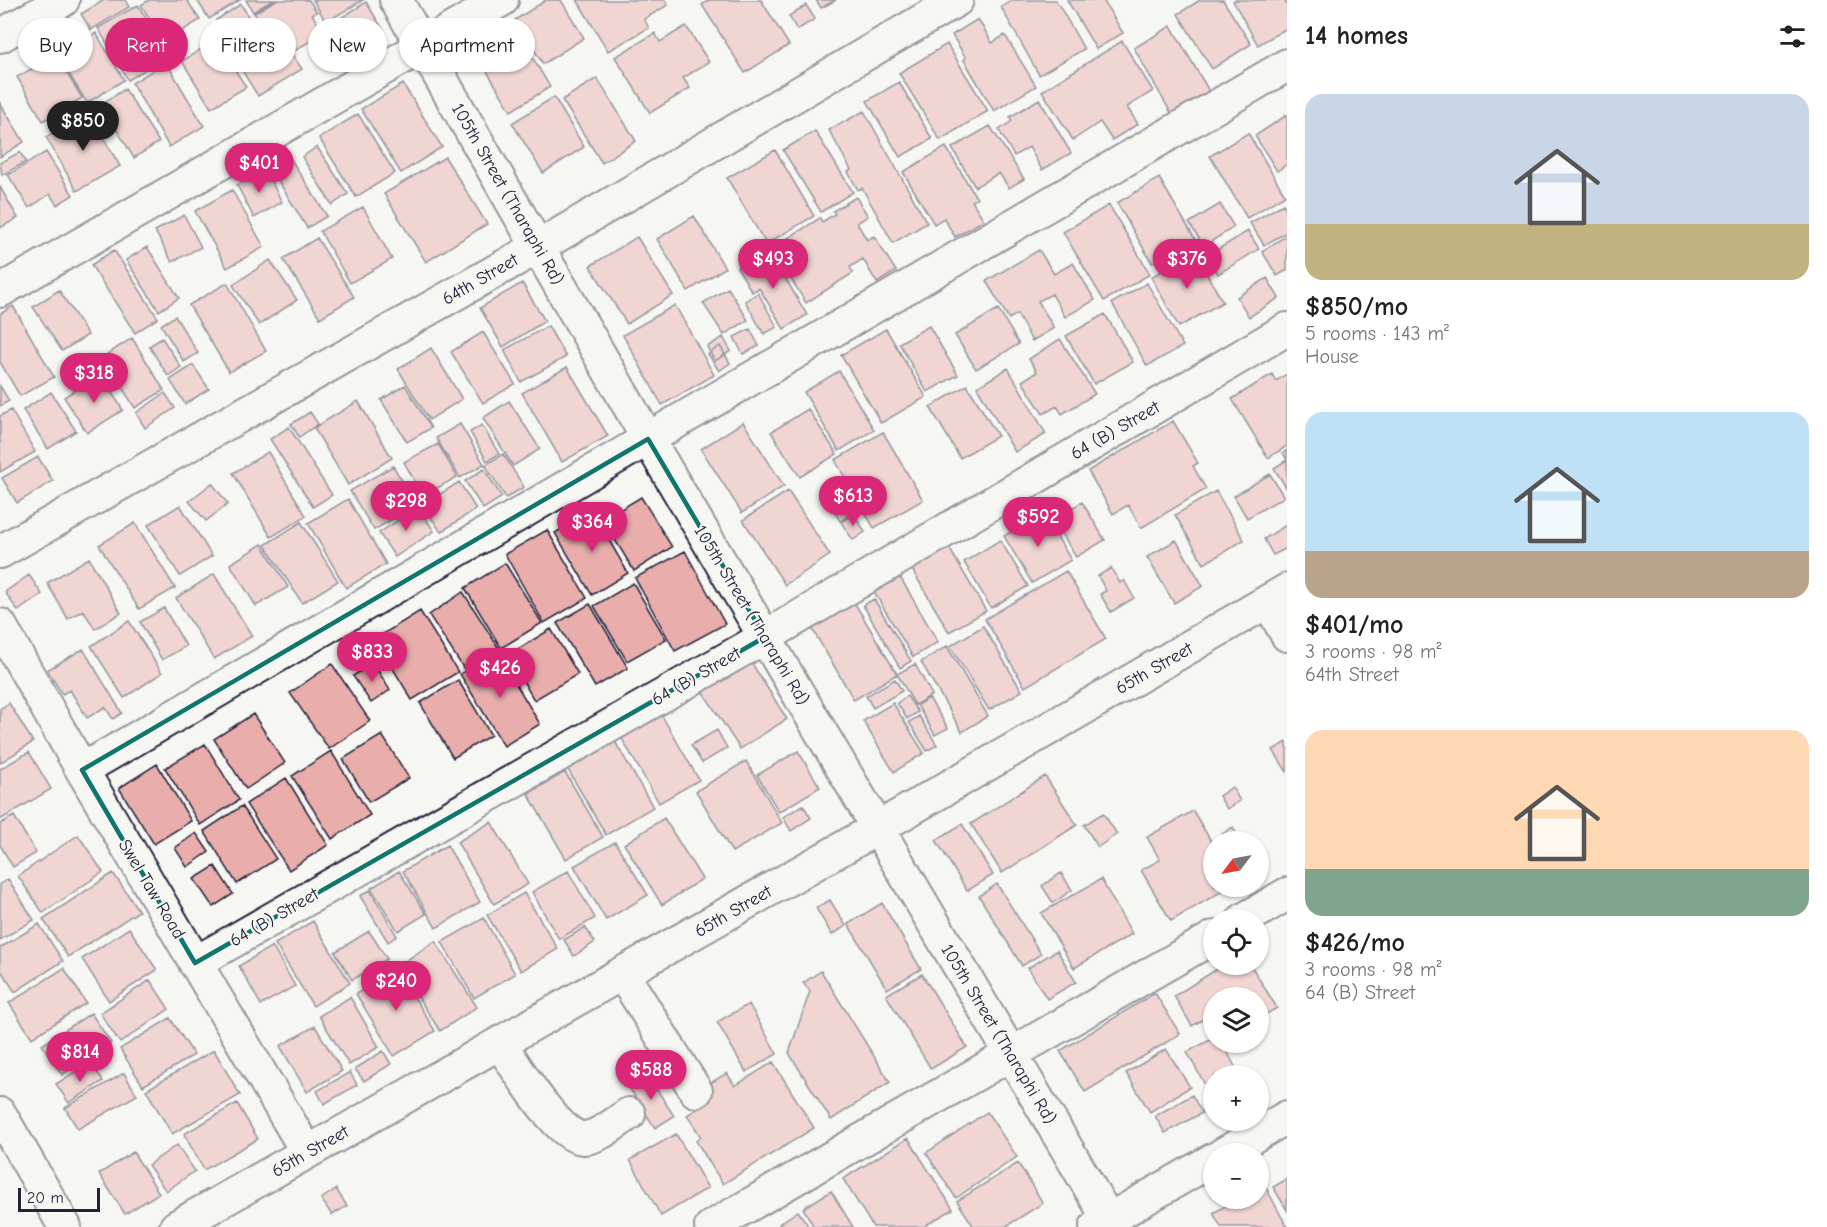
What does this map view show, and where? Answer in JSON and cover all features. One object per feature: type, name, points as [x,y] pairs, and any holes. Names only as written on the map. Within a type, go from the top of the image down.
[{"type":"street","points":[[0,36],[63,0]]},
{"type":"street","name":"105th Street (Tharaphi Rd)","points":[[396,0],[407,18]]},
{"type":"street","points":[[471,18],[502,0]]},
{"type":"street","name":"64th Street","points":[[0,552],[538,247],[957,0]]},
{"type":"street","points":[[0,291],[399,60]]},
{"type":"street","points":[[82,770],[1287,65]]},
{"type":"street","name":"105th Street (Tharaphi Rd)","points":[[439,72],[648,439],[1011,1055],[1106,1225]]},
{"type":"street","name":"64 (B) Street","points":[[195,963],[765,636],[1287,329]]},
{"type":"street","points":[[1277,596],[1287,635]]},
{"type":"street","name":"65th Street","points":[[176,1227],[878,828],[1277,596]]},
{"type":"street","name":"Swel Taw Road","points":[[0,624],[82,770],[307,1152]]},
{"type":"street","points":[[1262,909],[1287,894]]},
{"type":"street","points":[[711,1227],[1203,943]]},
{"type":"street","points":[[622,973],[696,1091]]},
{"type":"street","points":[[500,1043],[553,1118],[568,1134],[583,1139],[590,1137],[629,1114]]},
{"type":"street","points":[[0,1114],[65,1227]]},
{"type":"street","points":[[1242,1143],[1287,1117]]},
{"type":"street","points":[[1106,1225],[1203,1166]]},
{"type":"highlighted area","points":[[648,439],[765,637],[195,963],[82,770]]},
{"type":"building","points":[[104,0],[125,0],[129,7],[111,18],[105,18],[105,22],[93,29],[93,18],[84,18],[81,14]]},
{"type":"building","points":[[149,0],[187,0],[200,20],[188,27],[188,18],[149,18],[141,5]]},
{"type":"building","points":[[197,0],[240,0],[211,18],[208,18]]},
{"type":"building","points":[[246,0],[273,0],[253,12]]},
{"type":"building","points":[[276,0],[309,0],[317,12],[312,14],[314,18],[308,18],[308,42],[296,50],[296,18],[258,18],[254,13]]},
{"type":"building","points":[[313,0],[363,0],[333,18],[324,18]]},
{"type":"building","points":[[546,0],[561,0],[584,38],[543,64],[535,51],[535,18],[518,18]]},
{"type":"building","points":[[577,0],[665,0],[668,5],[644,19],[649,28],[608,51]]},
{"type":"building","points":[[709,0],[761,0],[789,45],[745,73],[702,5]]},
{"type":"building","points":[[816,0],[836,0],[821,8]]},
{"type":"building","points":[[1013,0],[1056,0],[1084,49],[1039,75],[1001,7]]},
{"type":"building","points":[[1067,0],[1103,0],[1123,33],[1096,49]]},
{"type":"building","points":[[1200,0],[1223,0],[1251,44],[1212,69],[1178,14]]},
{"type":"building","points":[[1284,0],[1287,5],[1287,28],[1258,45],[1233,1]]},
{"type":"building","points":[[366,2],[376,18],[341,18]]},
{"type":"building","points":[[241,4],[248,16],[245,18],[219,18]]},
{"type":"building","points":[[138,5],[146,18],[115,18]]},
{"type":"building","points":[[806,5],[815,19],[797,30],[789,16]]},
{"type":"building","points":[[978,19],[992,43],[1005,35],[1036,86],[994,111],[952,35]]},
{"type":"building","points":[[105,24],[105,40],[98,28]]},
{"type":"building","points":[[686,26],[709,62],[683,78],[690,88],[650,113],[615,57],[655,33],[660,42]]},
{"type":"building","points":[[1171,26],[1209,91],[1171,113],[1134,48]]},
{"type":"building","points":[[96,33],[105,48],[105,72],[119,72],[124,80],[87,103],[68,72],[93,72],[93,35]]},
{"type":"building","points":[[1122,41],[1153,91],[1127,107],[1138,124],[1112,140],[1100,122],[1073,140],[1042,91]]},
{"type":"building","points":[[947,44],[988,111],[940,140],[899,73]]},
{"type":"building","points":[[200,50],[200,72],[236,72],[246,87],[211,108],[188,71],[188,57]]},
{"type":"building","points":[[296,60],[302,69],[258,96],[243,72],[296,72]]},
{"type":"building","points":[[535,62],[550,87],[511,111],[487,72],[535,72]]},
{"type":"building","points":[[26,72],[66,72],[82,98],[43,121],[17,77]]},
{"type":"building","points":[[123,72],[141,72],[128,80]]},
{"type":"building","points":[[150,72],[172,72],[204,126],[169,147],[132,83]]},
{"type":"building","points":[[597,78],[636,141],[602,163],[562,100]]},
{"type":"building","points":[[899,82],[932,139],[900,157],[867,101]]},
{"type":"building","points":[[403,84],[442,147],[401,173],[361,109]]},
{"type":"building","points":[[125,89],[159,142],[134,158],[101,104]]},
{"type":"building","points":[[554,97],[584,147],[543,173],[512,123]]},
{"type":"building","points":[[1039,99],[1071,153],[1042,170],[1029,147],[1014,156],[999,130],[1012,121],[1010,117]]},
{"type":"building","points":[[0,103],[24,142],[0,157]]},
{"type":"building","points":[[864,111],[927,223],[893,243],[862,188],[858,190],[848,172],[851,170],[829,130]]},
{"type":"building","points":[[88,112],[120,166],[77,191],[46,137]]},
{"type":"building","points":[[358,114],[395,173],[356,197],[319,138]]},
{"type":"building","points":[[1287,115],[1287,164],[1277,171],[1255,136]]},
{"type":"building","points":[[990,126],[1024,179],[1009,188],[999,173],[975,187],[952,148]]},
{"type":"building","points":[[815,131],[853,192],[821,212],[783,150]]},
{"type":"building","points":[[1248,133],[1285,195],[1247,218],[1210,156]]},
{"type":"building","points":[[317,147],[348,194],[332,205],[302,157]]},
{"type":"building","points":[[946,147],[977,199],[972,201],[984,220],[955,237],[944,218],[934,224],[903,172]]},
{"type":"building","points":[[775,150],[814,216],[766,244],[727,178]]},
{"type":"building","points":[[20,152],[26,162],[2,175],[0,163]]},
{"type":"building","points":[[46,152],[73,195],[57,205],[50,194],[29,208],[8,175]]},
{"type":"building","points":[[445,157],[487,224],[426,262],[384,194]]},
{"type":"building","points":[[290,158],[327,216],[307,228],[271,169]]},
{"type":"building","points":[[265,170],[282,202],[254,218],[237,185]]},
{"type":"building","points":[[1159,178],[1195,239],[1152,263],[1117,203]]},
{"type":"building","points":[[0,187],[18,218],[0,228]]},
{"type":"building","points":[[232,190],[264,247],[227,268],[195,211]]},
{"type":"building","points":[[856,197],[868,216],[857,223],[867,240],[874,236],[896,271],[877,283],[863,259],[850,267],[853,273],[806,303],[772,248],[820,218],[822,222],[835,214],[833,211]]},
{"type":"building","points":[[1220,204],[1234,227],[1204,246],[1189,223]]},
{"type":"building","points":[[1283,204],[1287,210],[1287,232],[1264,245],[1250,223]]},
{"type":"building","points":[[1109,205],[1150,274],[1104,301],[1063,232]]},
{"type":"building","points":[[363,207],[392,259],[350,283],[320,231]]},
{"type":"building","points":[[184,215],[201,247],[172,262],[155,231]]},
{"type":"building","points":[[694,216],[725,268],[688,291],[657,239]]},
{"type":"building","points":[[1248,231],[1259,249],[1218,274],[1207,256]]},
{"type":"building","points":[[1287,235],[1287,270],[1277,276],[1262,251]]},
{"type":"building","points":[[637,237],[673,295],[627,324],[590,266]]},
{"type":"building","points":[[317,238],[354,297],[320,318],[283,259]]},
{"type":"building","points":[[147,247],[179,298],[159,311],[126,260]]},
{"type":"building","points":[[114,250],[158,318],[135,333],[91,265]]},
{"type":"building","points":[[1039,250],[1054,274],[1073,263],[1095,300],[1065,317],[1052,294],[1038,301],[1054,328],[1032,341],[1017,314],[1009,319],[986,281]]},
{"type":"building","points":[[1194,252],[1223,302],[1179,327],[1151,277]]},
{"type":"building","points":[[760,253],[772,273],[780,269],[807,315],[784,329],[759,288],[752,292],[737,267]]},
{"type":"building","points":[[270,260],[297,300],[259,325],[233,285]]},
{"type":"building","points":[[1267,278],[1279,298],[1249,317],[1237,297]]},
{"type":"building","points":[[227,283],[266,351],[229,372],[189,305]]},
{"type":"building","points":[[522,283],[545,321],[503,347],[480,308]]},
{"type":"building","points":[[1147,283],[1183,346],[1147,366],[1112,303]]},
{"type":"building","points":[[728,288],[748,320],[724,335],[703,303]]},
{"type":"building","points":[[59,290],[88,335],[62,351],[33,307]]},
{"type":"building","points":[[758,293],[777,327],[764,334],[745,301]]},
{"type":"building","points":[[675,305],[714,375],[662,405],[623,335]]},
{"type":"building","points":[[13,306],[54,377],[20,396],[0,362],[0,314]]},
{"type":"building","points":[[998,309],[1019,344],[976,369],[955,335]]},
{"type":"building","points":[[1105,314],[1133,362],[1094,384],[1066,336]]},
{"type":"building","points":[[175,316],[198,353],[184,362],[161,325]]},
{"type":"building","points":[[548,326],[566,357],[521,382],[504,350]]},
{"type":"building","points":[[929,326],[958,375],[927,392],[899,343]]},
{"type":"building","points":[[750,329],[759,346],[743,354],[734,337]]},
{"type":"building","points":[[886,329],[926,397],[881,423],[841,355]]},
{"type":"building","points":[[483,332],[515,384],[483,403],[451,352]]},
{"type":"building","points":[[723,337],[731,351],[715,361],[707,347]]},
{"type":"building","points":[[132,338],[164,390],[135,408],[103,357]]},
{"type":"building","points":[[162,338],[181,367],[168,376],[149,346]]},
{"type":"building","points":[[1060,339],[1095,394],[1062,414],[1057,406],[1043,414],[1022,381],[1037,372],[1029,359]]},
{"type":"building","points":[[720,346],[730,363],[719,371],[708,354]]},
{"type":"building","points":[[431,348],[462,399],[429,420],[398,369]]},
{"type":"building","points":[[91,358],[99,372],[73,386],[65,372]]},
{"type":"building","points":[[193,365],[209,389],[185,404],[170,380]]},
{"type":"building","points":[[567,367],[608,436],[562,462],[522,393]]},
{"type":"building","points":[[1008,368],[1046,434],[1015,452],[977,387]]},
{"type":"building","points":[[839,371],[874,430],[839,451],[804,392]]},
{"type":"building","points":[[100,374],[123,410],[87,433],[64,397]]},
{"type":"building","points":[[1272,374],[1276,381],[1287,374],[1287,446],[1268,458],[1232,399]]},
{"type":"building","points":[[405,385],[431,428],[407,442],[381,400]]},
{"type":"building","points":[[967,385],[998,436],[960,458],[930,407]]},
{"type":"building","points":[[0,386],[9,401],[0,406]]},
{"type":"building","points":[[51,392],[76,431],[48,449],[23,410]]},
{"type":"building","points":[[165,393],[175,408],[145,428],[136,413]]},
{"type":"building","points":[[358,401],[392,458],[348,485],[314,428]]},
{"type":"building","points":[[509,401],[540,449],[513,466],[483,418]]},
{"type":"building","points":[[808,409],[837,454],[800,477],[771,432]]},
{"type":"building","points":[[11,410],[35,452],[0,472],[0,416]]},
{"type":"building","points":[[310,412],[318,424],[299,437],[291,424]]},
{"type":"building","points":[[1173,421],[1198,463],[1193,466],[1206,489],[1141,528],[1128,505],[1113,514],[1088,471]]},
{"type":"building","points":[[743,422],[784,486],[742,513],[701,449]]},
{"type":"building","points":[[460,424],[484,464],[460,478],[436,438]]},
{"type":"building","points":[[482,425],[499,454],[487,461],[470,432]]},
{"type":"building","points":[[289,427],[332,495],[313,507],[270,439]]},
{"type":"building","points":[[883,432],[923,500],[874,528],[835,460]]},
{"type":"building","points":[[438,444],[457,477],[423,496],[404,462]]},
{"type":"building","points":[[268,452],[306,516],[271,537],[233,473]]},
{"type":"building","points":[[503,454],[524,487],[506,498],[485,465]]},
{"type":"building","points":[[38,457],[53,481],[17,503],[2,478]]},
{"type":"building","points":[[1287,460],[1287,489],[1274,468]]},
{"type":"building","points":[[393,466],[417,505],[374,530],[350,491]]},
{"type":"building","points":[[484,469],[502,497],[483,509],[465,481]]},
{"type":"building","points":[[1270,474],[1284,497],[1247,518],[1234,496]]},
{"type":"building","points":[[459,482],[476,509],[441,532],[423,505]]},
{"type":"building","points":[[212,483],[228,504],[206,521],[189,501]]},
{"type":"building","points":[[788,491],[830,555],[785,585],[743,520]]},
{"type":"building","points":[[1216,491],[1244,540],[1204,564],[1175,515]]},
{"type":"building","points":[[841,496],[852,513],[840,521],[829,503]]},
{"type":"building","points":[[641,497],[672,547],[634,571],[603,520]]},
{"type":"building","points":[[348,499],[386,564],[346,588],[308,523]]},
{"type":"building","points":[[1082,502],[1105,540],[1076,557],[1053,519]]},
{"type":"building","points":[[180,505],[212,556],[180,576],[148,525]]},
{"type":"building","points":[[418,507],[434,531],[395,557],[379,533]]},
{"type":"building","points":[[592,511],[628,573],[592,595],[555,533]]},
{"type":"building","points":[[1043,513],[1071,560],[1032,583],[1004,536]]},
{"type":"building","points":[[854,514],[865,532],[853,540],[841,522]]},
{"type":"building","points":[[301,522],[338,581],[302,603],[265,545]]},
{"type":"building","points":[[135,523],[175,588],[139,609],[99,545]]},
{"type":"building","points":[[1286,525],[1287,548],[1273,555],[1264,539]]},
{"type":"building","points":[[547,530],[587,598],[544,623],[505,554]]},
{"type":"building","points":[[1000,540],[1028,586],[991,608],[964,562]]},
{"type":"building","points":[[1176,540],[1203,586],[1174,603],[1147,557]]},
{"type":"building","points":[[262,544],[288,587],[256,606],[230,564]]},
{"type":"building","points":[[948,546],[986,611],[949,632],[911,568]]},
{"type":"building","points":[[685,551],[725,624],[675,651],[635,578]]},
{"type":"building","points":[[89,558],[121,613],[95,629],[83,610],[68,619],[47,583]]},
{"type":"building","points":[[505,563],[542,623],[501,648],[465,588]]},
{"type":"building","points":[[1111,568],[1120,583],[1124,580],[1134,598],[1111,612],[1100,594],[1106,591],[1098,576]]},
{"type":"building","points":[[1066,571],[1106,639],[1025,687],[985,619]]},
{"type":"building","points":[[214,574],[252,636],[214,659],[176,598]]},
{"type":"building","points":[[29,575],[42,594],[18,611],[5,592]]},
{"type":"building","points":[[900,577],[938,642],[913,657],[874,592]]},
{"type":"building","points":[[633,583],[666,639],[627,661],[594,606]]},
{"type":"building","points":[[463,592],[498,647],[464,669],[429,615]]},
{"type":"building","points":[[874,599],[911,661],[900,668],[863,605]]},
{"type":"building","points":[[854,602],[897,674],[854,700],[811,627]]},
{"type":"building","points":[[590,604],[628,668],[595,687],[557,623]]},
{"type":"building","points":[[164,608],[186,646],[162,660],[140,622]]},
{"type":"building","points":[[420,611],[458,672],[412,700],[375,639]]},
{"type":"building","points":[[129,621],[162,673],[124,698],[91,646]]},
{"type":"building","points":[[983,626],[1022,691],[989,710],[950,646]]},
{"type":"building","points":[[551,629],[578,674],[534,700],[508,655]]},
{"type":"building","points":[[947,646],[988,716],[962,732],[921,662]]},
{"type":"building","points":[[83,649],[122,713],[113,719],[105,707],[87,718],[70,690],[62,694],[47,670]]},
{"type":"building","points":[[497,652],[540,724],[504,746],[460,674]]},
{"type":"building","points":[[749,659],[787,719],[740,749],[701,689]]},
{"type":"building","points":[[373,663],[390,690],[371,703],[353,676]]},
{"type":"building","points":[[332,664],[370,721],[329,749],[290,693]]},
{"type":"building","points":[[915,664],[932,695],[915,705],[897,674]]},
{"type":"building","points":[[895,679],[902,691],[873,708],[866,696]]},
{"type":"building","points":[[458,680],[491,735],[453,758],[420,703]]},
{"type":"building","points":[[907,696],[918,712],[907,719],[897,703]]},
{"type":"building","points":[[929,698],[948,728],[935,735],[917,705]]},
{"type":"building","points":[[9,703],[33,742],[0,763],[0,709]]},
{"type":"building","points":[[893,703],[924,753],[894,772],[863,721]]},
{"type":"building","points":[[253,714],[285,763],[246,789],[214,739]]},
{"type":"building","points":[[661,714],[699,780],[659,803],[621,737]]},
{"type":"building","points":[[919,716],[937,745],[927,751],[909,722]]},
{"type":"building","points":[[717,730],[727,748],[702,763],[691,745]]},
{"type":"building","points":[[382,735],[409,778],[369,802],[343,759]]},
{"type":"building","points":[[614,740],[653,807],[606,835],[567,768]]},
{"type":"building","points":[[1287,742],[1287,772],[1273,750]]},
{"type":"building","points":[[205,744],[239,800],[200,825],[165,768]]},
{"type":"building","points":[[331,751],[370,815],[332,839],[292,776]]},
{"type":"building","points":[[798,751],[820,787],[779,812],[757,775]]},
{"type":"building","points":[[29,752],[51,789],[0,820],[0,769]]},
{"type":"building","points":[[746,761],[782,823],[732,852],[696,791]]},
{"type":"building","points":[[157,764],[191,821],[154,844],[119,788]]},
{"type":"building","points":[[565,772],[603,837],[566,859],[528,794]]},
{"type":"building","points":[[1045,776],[1077,825],[1002,873],[971,824]]},
{"type":"building","points":[[286,778],[328,845],[289,870],[246,804]]},
{"type":"building","points":[[1232,787],[1240,801],[1227,809],[1219,796]]},
{"type":"building","points":[[803,805],[811,818],[791,831],[783,817]]},
{"type":"building","points":[[242,806],[276,859],[237,884],[204,831]]},
{"type":"building","points":[[1193,811],[1205,831],[1203,831],[1203,897],[1212,897],[1171,921],[1141,870],[1160,860],[1147,837]]},
{"type":"building","points":[[1103,813],[1117,834],[1098,847],[1084,825]]},
{"type":"building","points":[[14,816],[36,853],[13,867],[0,845],[0,824]]},
{"type":"building","points":[[664,818],[702,879],[662,905],[624,844]]},
{"type":"building","points":[[491,822],[528,884],[494,904],[457,842]]},
{"type":"building","points":[[962,824],[993,875],[967,891],[936,840]]},
{"type":"building","points":[[196,833],[209,852],[187,867],[175,848]]},
{"type":"building","points":[[78,835],[103,872],[43,913],[18,876]]},
{"type":"building","points":[[615,842],[648,895],[606,920],[574,866]]},
{"type":"building","points":[[447,845],[480,902],[436,928],[403,871]]},
{"type":"building","points":[[215,866],[233,894],[213,907],[194,879]]},
{"type":"building","points":[[399,871],[426,914],[398,931],[371,888]]},
{"type":"building","points":[[568,871],[595,918],[559,939],[532,892]]},
{"type":"building","points":[[113,873],[139,911],[68,957],[43,919]]},
{"type":"building","points":[[1061,873],[1072,890],[1053,903],[1042,886]]},
{"type":"building","points":[[8,879],[34,920],[0,940],[0,884]]},
{"type":"building","points":[[1101,879],[1132,934],[1074,968],[1041,913]]},
{"type":"building","points":[[997,884],[1041,954],[1022,966],[979,896]]},
{"type":"building","points":[[370,890],[397,936],[388,942],[360,896]]},
{"type":"building","points":[[524,893],[558,949],[521,971],[487,915]]},
{"type":"building","points":[[830,900],[846,926],[832,935],[816,908]]},
{"type":"building","points":[[882,903],[921,969],[887,989],[848,924]]},
{"type":"building","points":[[484,918],[515,974],[474,998],[442,942]]},
{"type":"building","points":[[313,921],[350,983],[313,1006],[275,944]]},
{"type":"building","points":[[39,924],[63,961],[15,992],[0,969],[0,948]]},
{"type":"building","points":[[585,927],[595,942],[574,956],[564,940]]},
{"type":"building","points":[[129,928],[157,970],[109,1001],[82,959]]},
{"type":"building","points":[[369,931],[387,959],[352,980],[335,952]]},
{"type":"building","points":[[435,941],[477,1007],[440,1031],[398,966]]},
{"type":"building","points":[[272,946],[295,986],[261,1005],[239,966]]},
{"type":"building","points":[[1057,950],[1076,982],[1047,999],[1028,968]]},
{"type":"building","points":[[64,968],[86,1003],[32,1038],[9,1003]]},
{"type":"building","points":[[397,969],[435,1031],[394,1056],[356,994]]},
{"type":"building","points":[[821,971],[890,1082],[831,1120],[789,1053],[810,991],[803,983]]},
{"type":"building","points":[[922,974],[967,1047],[931,1069],[886,995]]},
{"type":"building","points":[[1207,975],[1257,975],[1264,987],[1203,987],[1203,1020],[1192,1026],[1174,996]]},
{"type":"building","points":[[150,980],[169,1009],[120,1043],[100,1013]]},
{"type":"building","points":[[1155,993],[1180,1034],[1085,1092],[1060,1051]]},
{"type":"building","points":[[1269,995],[1277,1008],[1269,1013]]},
{"type":"building","points":[[350,997],[379,1047],[349,1065],[319,1016]]},
{"type":"building","points":[[749,1004],[777,1054],[746,1072],[717,1022]]},
{"type":"building","points":[[91,1013],[111,1043],[62,1075],[42,1045]]},
{"type":"building","points":[[170,1018],[194,1055],[143,1086],[120,1049]]},
{"type":"building","points":[[315,1026],[342,1071],[307,1092],[280,1046]]},
{"type":"building","points":[[1203,1044],[1203,1053],[1228,1053],[1234,1065],[1203,1065],[1203,1081],[1187,1052]]},
{"type":"building","points":[[1166,1049],[1190,1087],[1150,1112],[1126,1073]]},
{"type":"building","points":[[214,1050],[240,1095],[172,1134],[146,1090]]},
{"type":"building","points":[[383,1051],[391,1064],[364,1081],[355,1069]]},
{"type":"building","points":[[91,1062],[103,1081],[69,1103],[56,1084]]},
{"type":"building","points":[[773,1062],[814,1128],[723,1184],[696,1141],[701,1137],[687,1115],[710,1101],[702,1088],[727,1073],[735,1086]]},
{"type":"building","points":[[350,1072],[357,1085],[324,1104],[317,1091]]},
{"type":"building","points":[[124,1073],[137,1095],[78,1129],[65,1108]]},
{"type":"building","points":[[647,1074],[674,1116],[655,1128],[628,1086]]},
{"type":"building","points":[[1192,1095],[1202,1113],[1165,1133],[1155,1116]]},
{"type":"building","points":[[237,1103],[258,1139],[204,1170],[184,1134]]},
{"type":"building","points":[[987,1112],[1017,1157],[956,1198],[926,1153]]},
{"type":"building","points":[[676,1134],[708,1188],[661,1216],[630,1160]]},
{"type":"building","points":[[908,1138],[953,1209],[923,1227],[873,1227],[843,1179]]},
{"type":"building","points":[[177,1145],[195,1171],[166,1191],[148,1165]]},
{"type":"building","points":[[133,1152],[159,1193],[125,1214],[99,1174]]},
{"type":"building","points":[[1018,1163],[1043,1203],[1005,1227],[974,1227],[957,1201]]},
{"type":"building","points":[[1287,1179],[1287,1210],[1273,1187]]},
{"type":"building","points":[[336,1189],[347,1206],[332,1215],[321,1199]]},
{"type":"building","points":[[831,1191],[853,1227],[814,1227],[803,1208]]},
{"type":"building","points":[[1269,1193],[1287,1227],[1221,1227],[1213,1213],[1220,1209],[1269,1209]]},
{"type":"building","points":[[798,1211],[809,1227],[781,1227],[779,1224]]}]
